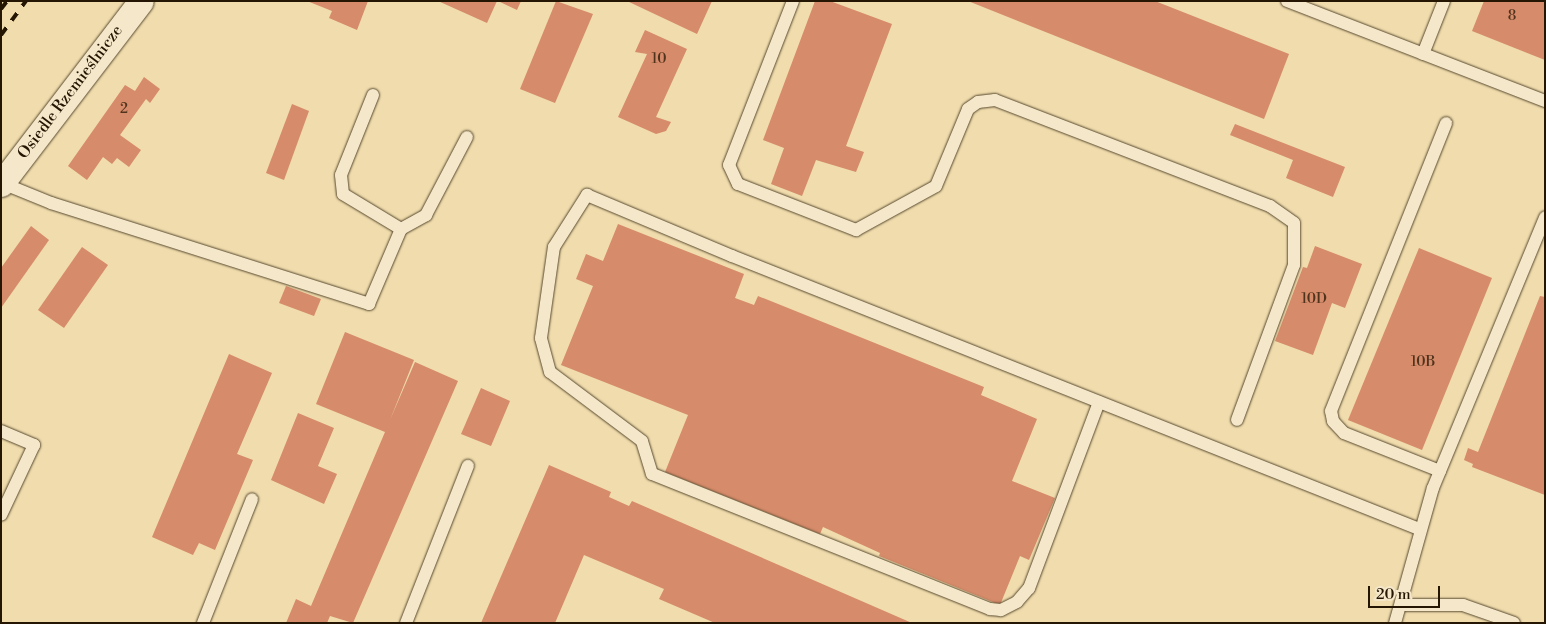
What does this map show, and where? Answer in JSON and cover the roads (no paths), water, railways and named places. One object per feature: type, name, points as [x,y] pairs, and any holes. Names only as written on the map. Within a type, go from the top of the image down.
[{"type":"street","name":"Osiedle Rzemieślnicze","points":[[2,183],[141,1]]},
{"type":"lane","points":[[793,1],[729,165],[738,184],[856,230],[936,186],[968,109],[978,102],[995,100],[1270,206],[1294,222],[1294,265],[1237,420]]},
{"type":"lane","points":[[1287,1],[1545,101]]},
{"type":"lane","points":[[1422,54],[1444,1]]},
{"type":"lane","points":[[373,95],[341,175],[343,194],[402,229]]},
{"type":"lane","points":[[1440,471],[1344,432],[1333,421],[1331,411],[1446,123]]},
{"type":"lane","points":[[2,183],[51,203],[369,304],[402,229],[426,214],[466,136]]},
{"type":"lane","points":[[1099,402],[1029,588],[1017,602],[1001,610],[990,609],[652,474],[642,441],[550,372],[541,338],[554,248],[587,195],[1419,529]]},
{"type":"lane","points":[[1395,623],[1402,605],[1419,529],[1440,471],[1544,223]]},
{"type":"lane","points":[[1,431],[34,445],[1,515]]},
{"type":"lane","points":[[406,623],[468,466]]},
{"type":"lane","points":[[203,623],[252,499]]},
{"type":"lane","points":[[1402,605],[1464,605],[1514,623]]},
{"type":"railway","points":[[1,9],[7,1]]},
{"type":"railway","points":[[1,35],[26,1]]}]
